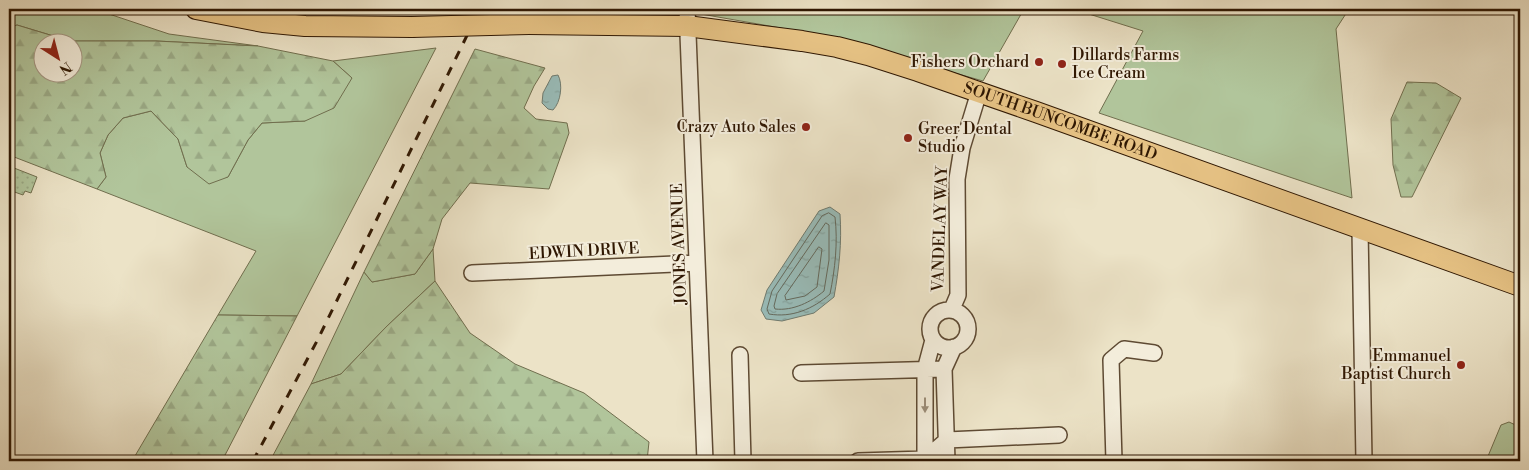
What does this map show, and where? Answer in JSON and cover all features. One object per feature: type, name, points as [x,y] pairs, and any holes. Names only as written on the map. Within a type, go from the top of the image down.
[{"type":"main road","name":"SOUTH BUNCOMBE ROAD","points":[[196,9],[263,22],[305,26],[412,27],[687,17],[837,47],[918,71],[979,92],[1520,286]]},
{"type":"street","name":"JONES AVENUE","points":[[687,17],[705,461]]},
{"type":"street","name":"VANDELAY WAY","points":[[952,310],[958,294],[957,179],[962,148],[979,92]]},
{"type":"street","points":[[1360,229],[1364,461]]},
{"type":"street","name":"EDWIN DRIVE","points":[[472,273],[697,263]]},
{"type":"street","points":[[925,460],[925,370],[933,340],[930,328],[931,322],[939,312],[952,310],[963,316],[968,328],[964,340],[954,347],[944,370],[947,461]]},
{"type":"street","points":[[933,340],[942,347],[954,347]]},
{"type":"street","points":[[1114,461],[1111,360],[1124,349],[1154,353]]},
{"type":"street","points":[[740,355],[743,461]]},
{"type":"street","points":[[801,372],[944,370]]},
{"type":"street","points":[[858,461],[925,460],[947,440],[1059,435]]},
{"type":"green space","points":[[9,9],[94,9],[169,34],[258,46],[156,41],[82,41],[82,32],[40,32],[17,25],[9,28]]},
{"type":"green space","points":[[694,9],[1024,9],[983,81],[821,35],[695,13]]},
{"type":"green space","points":[[1073,9],[1349,9],[1336,29],[1352,198],[1099,113],[1143,31]]},
{"type":"green space","points":[[17,25],[40,32],[32,32],[32,82],[82,82],[82,41],[156,41],[258,46],[333,61],[352,78],[334,108],[305,121],[262,123],[248,140],[228,177],[209,184],[187,167],[178,139],[151,111],[123,118],[108,135],[100,153],[106,177],[97,189],[9,155],[9,28]]},
{"type":"green space","points":[[436,48],[297,316],[218,315],[256,251],[97,189],[106,177],[100,153],[108,135],[123,118],[151,111],[178,139],[187,167],[228,177],[248,140],[262,123],[305,121],[352,78],[333,61]]},
{"type":"green space","points":[[475,49],[545,68],[524,108],[536,119],[567,123],[569,133],[549,189],[470,183],[442,219],[433,249],[415,274],[372,282],[364,272]]},
{"type":"green space","points":[[1407,82],[1436,83],[1461,98],[1412,197],[1401,197],[1393,165],[1391,119]]},
{"type":"green space","points":[[9,166],[37,177],[31,193],[25,191],[23,195],[9,190]]},
{"type":"green space","points":[[433,249],[435,281],[386,327],[341,374],[311,384],[364,272],[372,282],[415,274]]},
{"type":"green space","points":[[435,281],[470,333],[515,364],[584,393],[649,442],[647,461],[270,461],[311,384],[341,374],[386,327]]},
{"type":"green space","points":[[218,315],[297,316],[222,461],[132,461]]},
{"type":"green space","points":[[1509,422],[1520,427],[1520,461],[1486,461],[1501,425]]},
{"type":"water","points":[[558,75],[560,79],[559,98],[553,110],[548,109],[542,103],[543,93],[552,76]]},
{"type":"water","points":[[830,207],[840,214],[841,225],[840,256],[834,297],[814,313],[782,321],[766,319],[761,310],[767,290],[819,211]]},
{"type":"railway","points":[[253,461],[317,341],[480,9]]},
{"type":"place","name":"Fishers Orchard","points":[[1039,62]]},
{"type":"place","name":"Dillards Farms Ice Cream","points":[[1062,64]]},
{"type":"place","name":"Crazy Auto Sales","points":[[806,127]]},
{"type":"place","name":"Greer Dental Studio","points":[[908,138]]},
{"type":"place","name":"Emmanuel Baptist Church","points":[[1461,365]]}]
